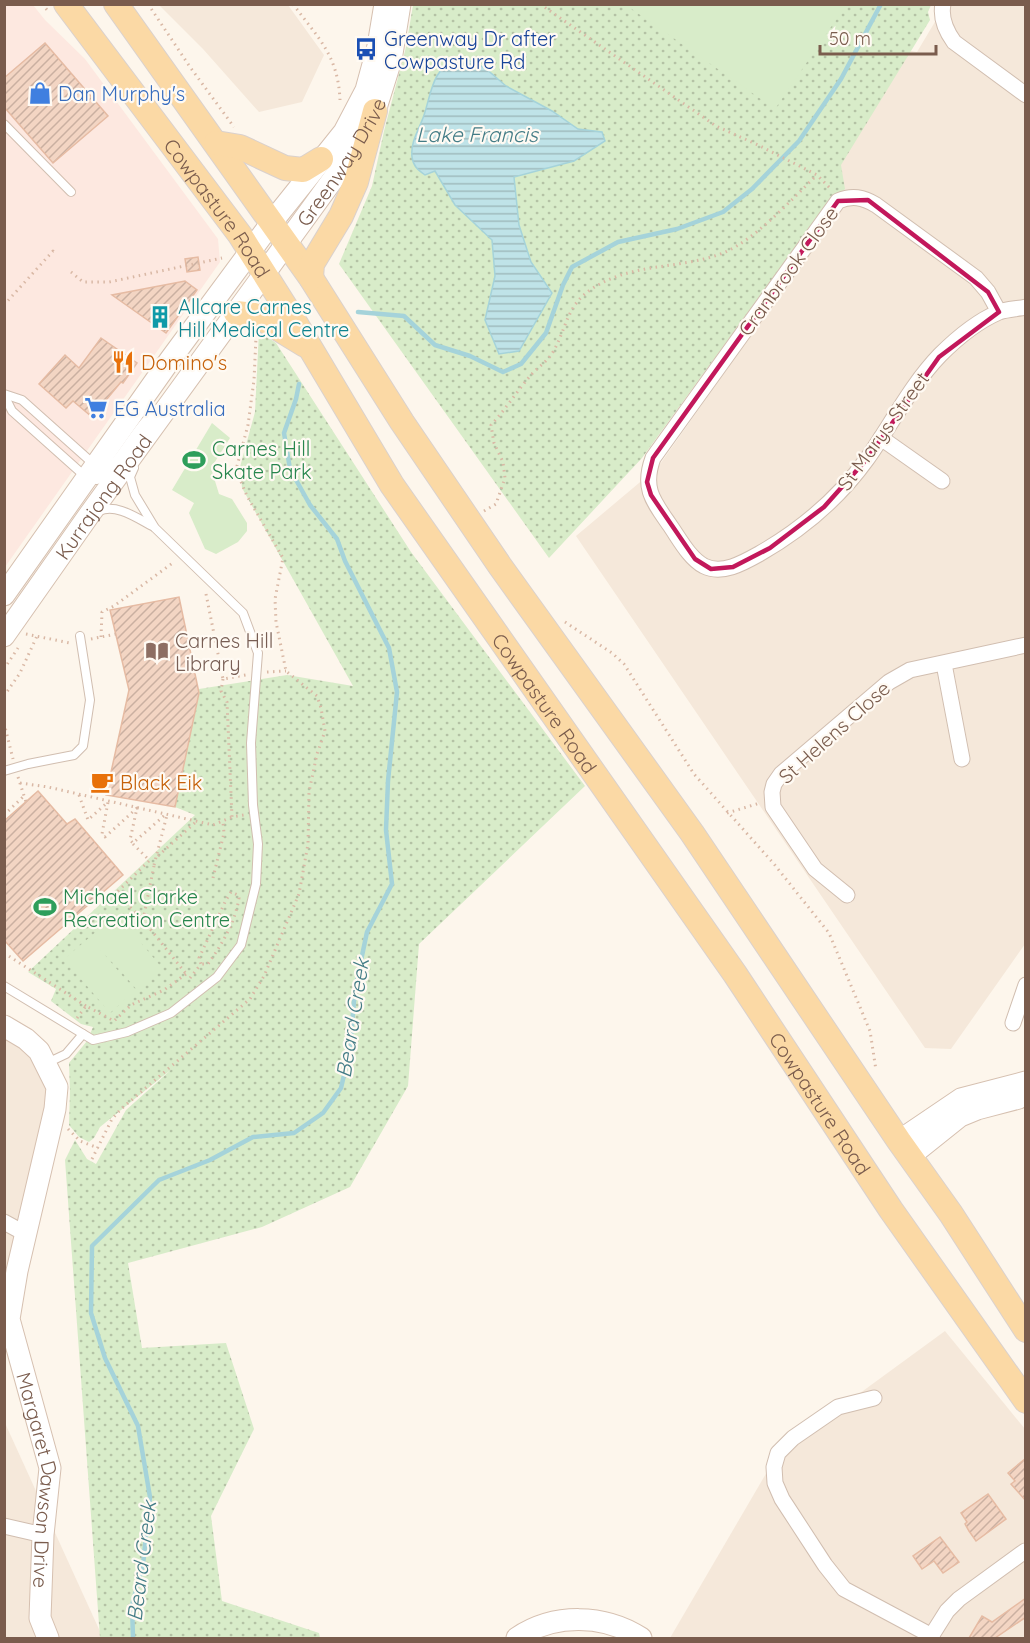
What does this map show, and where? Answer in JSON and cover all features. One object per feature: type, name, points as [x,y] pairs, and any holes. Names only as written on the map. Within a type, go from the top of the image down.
[{"type":"main road","name":"Cowpasture Road","points":[[66,4],[250,251],[392,485],[735,974],[891,1210],[1026,1401]]},
{"type":"main road","name":"Cowpasture Road","points":[[116,4],[226,136],[272,222],[311,278],[402,422],[500,566],[692,833],[951,1214],[1026,1330]]},
{"type":"main road","points":[[311,278],[312,264],[341,216],[356,182],[375,111]]},
{"type":"main road","points":[[226,136],[240,147],[285,168],[303,170],[321,159]]},
{"type":"main road","points":[[236,313],[256,315],[310,347]]},
{"type":"street","name":"Greenway Drive","points":[[272,222],[344,132],[366,90],[378,46],[385,4]]},
{"type":"street","name":"Greenway Drive","points":[[287,243],[339,171],[375,111],[391,60],[400,4]]},
{"type":"street","points":[[943,4],[943,21],[954,42],[1026,95]]},
{"type":"street","name":"Cranbrook Close","points":[[647,482],[649,469],[659,449],[838,201],[854,197],[868,200],[876,205],[976,278],[988,292],[999,312]]},
{"type":"street","name":"Kurrajong Road","points":[[4,595],[272,222]]},
{"type":"street","name":"Kurrajong Road","points":[[14,635],[89,515],[287,243]]},
{"type":"street","name":"St Marys Street","points":[[647,482],[657,506],[695,559],[702,565],[720,570],[733,567],[750,559],[808,520],[852,477],[939,357],[968,332],[999,312],[1026,307]]},
{"type":"street","points":[[881,438],[942,481]]},
{"type":"street","name":"St Helens Close","points":[[847,895],[815,869],[778,815],[771,800],[774,784],[781,774],[889,682],[910,670],[1026,645]]},
{"type":"street","points":[[944,664],[962,759]]},
{"type":"street","points":[[1013,1023],[1026,985]]},
{"type":"street","name":"Margaret Dawson Drive","points":[[4,1026],[26,1039],[39,1051],[57,1087],[55,1109],[9,1319],[50,1468],[43,1535],[40,1618],[48,1638]]},
{"type":"street","points":[[904,1148],[961,1099],[1026,1082]]},
{"type":"street","points":[[904,1148],[960,1116],[1026,1096]]},
{"type":"street","points":[[4,1222],[26,1234]]},
{"type":"street","points":[[874,1398],[838,1407],[793,1438],[778,1453],[774,1467],[775,1483],[782,1499],[844,1589],[931,1637],[947,1611],[958,1599],[1025,1551]]},
{"type":"street","points":[[4,1526],[43,1535]]},
{"type":"street","points":[[517,1638],[529,1630],[551,1622],[573,1619],[598,1621],[630,1631],[641,1638]]},
{"type":"lane","points":[[4,124],[71,192]]},
{"type":"lane","points":[[4,394],[22,400],[88,459],[97,480],[105,474],[138,429],[198,365]]},
{"type":"lane","points":[[4,394],[12,411],[93,470]]},
{"type":"lane","points":[[4,986],[93,1040],[127,1032],[171,1013],[217,977],[241,945],[256,884],[258,844],[250,744],[258,653],[243,614],[156,528],[135,495],[130,477],[157,421]]},
{"type":"lane","points":[[89,515],[105,508],[124,511],[156,528]]},
{"type":"lane","points":[[4,771],[74,755],[82,746],[90,700],[80,636]]},
{"type":"lane","points":[[47,1064],[66,1054],[83,1034]]},
{"type":"path","points":[[148,4],[190,67],[226,136]]},
{"type":"path","points":[[293,4],[336,66],[340,106]]},
{"type":"path","points":[[540,4],[716,126],[817,175],[826,182],[838,201]]},
{"type":"path","points":[[489,520],[483,511],[496,504],[505,478],[503,462],[494,443],[491,425],[531,375],[552,354],[570,310],[591,289],[617,274],[684,264],[725,252],[763,227],[817,175]]},
{"type":"path","points":[[4,305],[53,251],[55,254]]},
{"type":"path","points":[[72,272],[83,282],[116,282],[227,257]]},
{"type":"path","points":[[101,637],[102,612],[186,556]]},
{"type":"path","points":[[174,562],[182,569]]},
{"type":"path","points":[[205,588],[223,680],[221,691],[227,702],[232,817]]},
{"type":"path","points":[[561,619],[612,653],[624,664],[694,774],[774,864],[829,933],[870,1031],[877,1076]]},
{"type":"path","points":[[14,635],[37,636],[57,641]]},
{"type":"path","points":[[4,696],[20,673],[37,636]]},
{"type":"path","points":[[223,680],[256,673],[286,671]]},
{"type":"path","points":[[20,783],[213,825],[246,814],[248,823]]},
{"type":"path","points":[[79,795],[88,820],[108,802]]},
{"type":"path","points":[[4,815],[24,796]]},
{"type":"path","points":[[727,813],[771,800]]},
{"type":"path","points":[[108,802],[102,834],[105,837],[137,808]]},
{"type":"path","points":[[137,808],[130,840],[154,866]]},
{"type":"path","points":[[133,843],[166,815]]},
{"type":"path","points":[[143,920],[166,815]]},
{"type":"path","points":[[156,857],[197,822]]},
{"type":"path","points":[[213,878],[224,833],[223,822]]},
{"type":"path","points":[[149,861],[116,893],[143,920],[200,990]]},
{"type":"path","points":[[231,892],[234,893],[238,898],[237,905],[225,940],[208,964],[201,964],[199,958],[226,900],[231,892]]},
{"type":"path","points":[[4,953],[86,1006],[114,1021],[131,1005],[164,990],[186,974]]},
{"type":"path","points":[[190,978],[201,964]]},
{"type":"path","points":[[70,1027],[86,1006]]},
{"type":"highlighted area","points":[[868,200],[988,292],[999,312],[939,357],[866,460],[824,507],[770,548],[733,567],[711,569],[695,559],[651,495],[647,482],[653,458],[838,201]]},
{"type":"shaded area","points":[[5,5],[33,5],[85,59],[218,239],[220,262],[5,567]]},
{"type":"shaded area","points":[[159,5],[288,5],[324,55],[302,102],[259,112],[203,49]]},
{"type":"shaded area","points":[[945,5],[1025,5],[1025,944],[951,1049],[925,1048],[576,536],[658,467],[830,223],[828,160],[901,49],[917,52]]},
{"type":"shaded area","points":[[4,1026],[57,1087],[17,1271],[5,1275]]},
{"type":"shaded area","points":[[945,1331],[1025,1429],[1025,1638],[670,1638],[778,1453]]},
{"type":"shaded area","points":[[5,1423],[103,1638],[5,1638]]},
{"type":"green space","points":[[846,4],[775,109],[626,5]]},
{"type":"green space","points":[[413,5],[931,5],[928,12],[930,20],[841,165],[845,189],[825,206],[642,458],[549,558],[339,264],[372,186],[406,47]]},
{"type":"green space","points":[[259,331],[276,343],[411,552],[585,786],[419,944],[408,1086],[350,1187],[262,1227],[128,1263],[142,1348],[226,1343],[254,1429],[211,1516],[222,1601],[319,1633],[320,1638],[100,1638],[65,1160],[75,1140],[87,1159],[96,1164],[126,1110],[173,1068],[100,1127],[89,1142],[79,1137],[69,1125],[69,1063],[87,1041],[93,1027],[81,1024],[51,1001],[56,989],[28,972],[195,815],[175,807],[199,689],[287,675],[353,686],[242,488],[240,467],[255,412]]},
{"type":"green space","points":[[212,423],[230,438],[211,468],[219,494],[232,499],[247,523],[247,531],[238,542],[216,554],[205,549],[189,513],[194,503],[172,490]]},
{"type":"green space","points":[[117,914],[162,968],[137,990],[91,936]]},
{"type":"green space","points":[[90,937],[135,991],[110,1013],[64,959]]},
{"type":"water","name":"Lake Francis","points":[[458,59],[470,61],[485,68],[506,86],[552,111],[578,129],[602,132],[605,141],[574,161],[514,177],[519,225],[531,262],[552,293],[519,351],[499,354],[485,320],[495,276],[492,240],[455,205],[435,171],[425,175],[416,168],[413,160],[414,139],[435,80],[443,68]]},
{"type":"building","points":[[45,43],[108,116],[53,163],[4,107],[4,78]]},
{"type":"building","points":[[198,257],[200,270],[187,272],[185,259]]},
{"type":"building","name":"Allcare Carnes Hill Medical Centre","points":[[185,281],[197,290],[166,333],[112,295]]},
{"type":"building","points":[[101,338],[137,363],[123,383],[121,382],[92,417],[73,401],[66,408],[39,384],[65,355],[79,368]]},
{"type":"building","points":[[179,597],[199,693],[175,807],[106,795],[129,690],[110,610]]},
{"type":"building","name":"Michael Clarke Recreation Centre","points":[[38,791],[67,824],[75,819],[123,875],[23,961],[4,940],[4,821]]},
{"type":"building","points":[[1026,1458],[1026,1501],[1011,1484],[1015,1481],[1008,1473]]},
{"type":"building","points":[[988,1494],[1006,1519],[976,1541],[961,1513]]},
{"type":"building","points":[[940,1537],[959,1562],[943,1573],[934,1561],[922,1569],[913,1556]]},
{"type":"building","points":[[1026,1598],[1026,1617],[995,1638],[969,1638],[982,1616],[992,1622]]},
{"type":"waterway","name":"Beard Creek","points":[[358,312],[404,316],[435,345],[470,356],[503,372],[521,364],[546,333],[572,267],[618,242],[677,229],[723,212],[752,189],[799,141],[841,79],[881,4]]},
{"type":"waterway","name":"Beard Creek","points":[[133,1638],[132,1605],[143,1565],[150,1497],[138,1426],[105,1358],[91,1313],[92,1246],[159,1180],[210,1160],[253,1137],[294,1133],[323,1113],[341,1088],[350,1049],[355,989],[367,932],[392,884],[386,830],[388,781],[397,692],[389,648],[345,561],[337,539],[310,505],[290,469],[284,433],[299,384]]},
{"type":"place","name":"Greenway Dr after Cowpasture Rd","points":[[366,49]]},
{"type":"place","name":"Dan Murphy's","points":[[40,93]]},
{"type":"place","name":"Allcare Carnes Hill Medical Centre","points":[[160,317]]},
{"type":"place","name":"Domino's","points":[[123,362]]},
{"type":"place","name":"EG Australia","points":[[96,408]]},
{"type":"place","name":"Carnes Hill Skate Park","points":[[194,460]]},
{"type":"place","name":"Carnes Hill Library","points":[[157,651]]},
{"type":"place","name":"Black Eik","points":[[102,782]]},
{"type":"place","name":"Michael Clarke Recreation Centre","points":[[45,907]]}]
